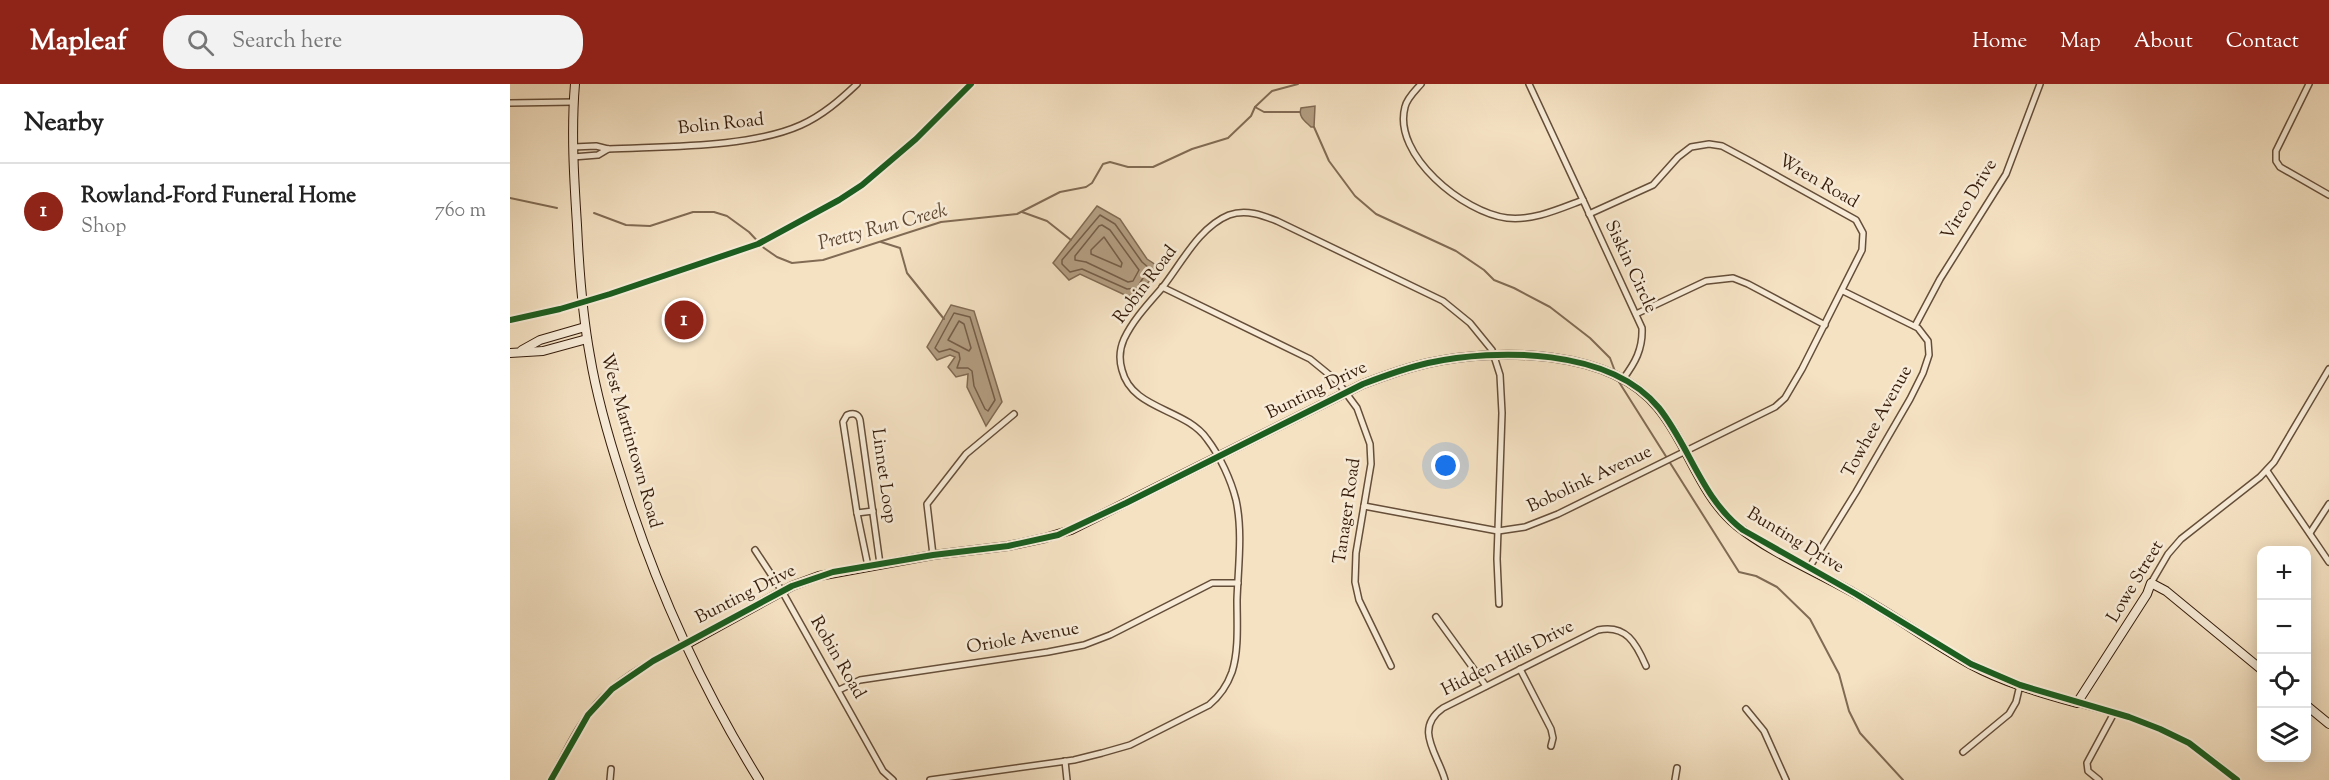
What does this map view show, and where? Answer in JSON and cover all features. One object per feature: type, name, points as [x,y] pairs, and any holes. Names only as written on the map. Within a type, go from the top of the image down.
[{"type":"street","name":"West Martintown Road","points":[[575,84],[573,156],[580,275],[585,327],[602,411],[659,588],[716,706],[759,780]]},
{"type":"street","name":"Bolin Road","points":[[573,147],[596,146],[608,149],[736,141],[776,134],[802,125],[825,111],[857,84]]},
{"type":"street","points":[[1421,84],[1406,103],[1403,121],[1405,135],[1418,158],[1458,198],[1496,216],[1512,218],[1542,214],[1583,200]]},
{"type":"street","name":"Siskin Circle","points":[[1528,84],[1642,328],[1642,342],[1635,363],[1623,379]]},
{"type":"street","name":"Vireo Drive","points":[[1915,326],[1940,279],[2006,174],[2040,84]]},
{"type":"street","points":[[2309,84],[2276,151],[2276,158],[2283,169],[2329,195]]},
{"type":"street","points":[[510,103],[574,102]]},
{"type":"street","name":"Wren Road","points":[[1589,214],[1653,185],[1690,147],[1703,144],[1722,146],[1858,224],[1863,234],[1864,245],[1843,291],[1793,385],[1780,403],[1684,451]]},
{"type":"street","name":"Bolin Road","points":[[573,156],[598,156],[608,149]]},
{"type":"street","name":"Robin Road","points":[[930,780],[1065,761],[1130,745],[1196,712],[1219,696],[1227,684],[1234,662],[1238,583],[1238,513],[1230,481],[1201,431],[1190,422],[1140,397],[1130,388],[1122,372],[1120,359],[1124,339],[1142,311],[1203,235],[1215,224],[1235,214],[1255,213],[1277,221],[1443,301],[1470,323],[1495,356],[1501,384],[1502,413],[1498,531],[1499,603]]},
{"type":"street","points":[[1636,314],[1707,281],[1734,278],[1825,325]]},
{"type":"street","name":"Tanager Road","points":[[1162,287],[1310,359],[1329,373],[1362,417],[1370,444],[1371,475],[1354,563],[1355,582],[1367,619],[1391,666]]},
{"type":"street","points":[[1843,291],[1915,326]]},
{"type":"street","name":"Towhee Avenue","points":[[1809,568],[1873,464],[1923,373],[1929,346],[1922,332],[1915,326]]},
{"type":"street","points":[[521,351],[540,340],[585,327]]},
{"type":"street","points":[[510,353],[543,351],[587,339]]},
{"type":"street","name":"Bunting Drive","points":[[551,780],[588,715],[603,697],[638,670],[782,591],[819,576],[868,566],[1008,546],[1058,535],[1345,392],[1407,368],[1448,360],[1495,356],[1539,357],[1580,362],[1623,379],[1644,393],[1658,407],[1714,501],[1735,524],[1971,664],[2020,685],[2153,725],[2182,739],[2237,780]]},
{"type":"street","name":"Lowe Street","points":[[2077,703],[2147,594],[2168,554],[2181,538],[2267,471],[2329,369]]},
{"type":"street","name":"Linnet Loop","points":[[868,566],[843,422],[847,414],[852,413],[858,415],[860,420],[880,564]]},
{"type":"street","points":[[933,555],[927,504],[966,454],[1014,414]]},
{"type":"street","name":"Bobolink Avenue","points":[[1364,506],[1498,531],[1535,524],[1684,451]]},
{"type":"street","points":[[2267,471],[2329,562]]},
{"type":"street","points":[[2310,534],[2329,504]]},
{"type":"street","points":[[857,513],[873,511]]},
{"type":"street","name":"Robin Road","points":[[755,550],[782,591],[840,690],[883,771],[893,780]]},
{"type":"street","name":"Oriole Avenue","points":[[840,690],[860,680],[1084,645],[1110,635],[1212,583],[1238,583]]},
{"type":"street","points":[[2151,583],[2166,591],[2257,666]]},
{"type":"street","points":[[1436,617],[1486,686]]},
{"type":"street","name":"Hidden Hills Drive","points":[[1445,780],[1428,732],[1431,720],[1443,708],[1593,632],[1608,629],[1619,630],[1630,638],[1646,666]]},
{"type":"street","points":[[1520,669],[1551,729],[1553,738],[1551,746]]},
{"type":"street","points":[[1963,752],[2009,714],[2016,702],[2020,685]]},
{"type":"street","points":[[2310,708],[2329,724]]},
{"type":"street","points":[[1746,709],[1764,731],[1786,780]]},
{"type":"street","points":[[2099,780],[2088,771],[2087,763],[2114,713]]},
{"type":"street","points":[[1065,761],[1067,780]]},
{"type":"street","points":[[1675,780],[1677,768]]},
{"type":"street","points":[[610,780],[611,769]]},
{"type":"water","points":[[1315,106],[1314,127],[1311,127],[1303,119],[1300,111],[1301,108]]},
{"type":"water","points":[[1097,206],[1120,219],[1147,259],[1159,267],[1141,293],[1127,296],[1080,274],[1069,280],[1053,263]]},
{"type":"water","points":[[951,305],[974,311],[1002,402],[986,426],[967,387],[968,374],[956,377],[948,367],[955,357],[950,355],[937,360],[927,347]]},
{"type":"waterway","name":"Pretty Run Creek","points":[[594,213],[626,225],[650,226],[693,212],[714,212],[727,216],[777,257],[792,263],[823,260],[941,222],[1017,214],[1060,192],[1086,187],[1092,183],[1103,164],[1110,162],[1128,167],[1153,167],[1192,149],[1228,138],[1272,91],[1298,84]]},
{"type":"waterway","points":[[1255,107],[1264,112],[1300,112]]},
{"type":"waterway","points":[[1314,127],[1329,161],[1355,196],[1376,214],[1456,251],[1484,270],[1494,280],[1550,307],[1590,338],[1610,358],[1616,374]]},
{"type":"waterway","name":"Pretty Run Creek","points":[[510,198],[557,208]]},
{"type":"waterway","points":[[1022,212],[1047,221],[1071,240]]},
{"type":"waterway","points":[[881,242],[900,248],[907,273],[944,319]]},
{"type":"waterway","points":[[1619,382],[1739,572],[1756,576],[1777,587],[1810,619],[1839,674],[1849,711],[1860,733],[1903,780]]},
{"type":"cycle path","points":[[510,320],[560,309],[610,294],[758,244],[862,185],[916,139],[971,84]]},
{"type":"cycle path","points":[[551,780],[588,715],[612,689],[653,661],[792,586],[833,572],[933,555],[1008,546],[1058,535],[1363,384],[1428,363],[1486,355],[1551,357],[1583,363],[1612,374],[1638,388],[1659,408],[1717,503],[1743,530],[1856,594],[1971,664],[2020,685],[2129,717],[2160,729],[2189,743],[2237,780]]},
{"type":"place","name":"Rowland-Ford Funeral Home","points":[[684,320]]}]
